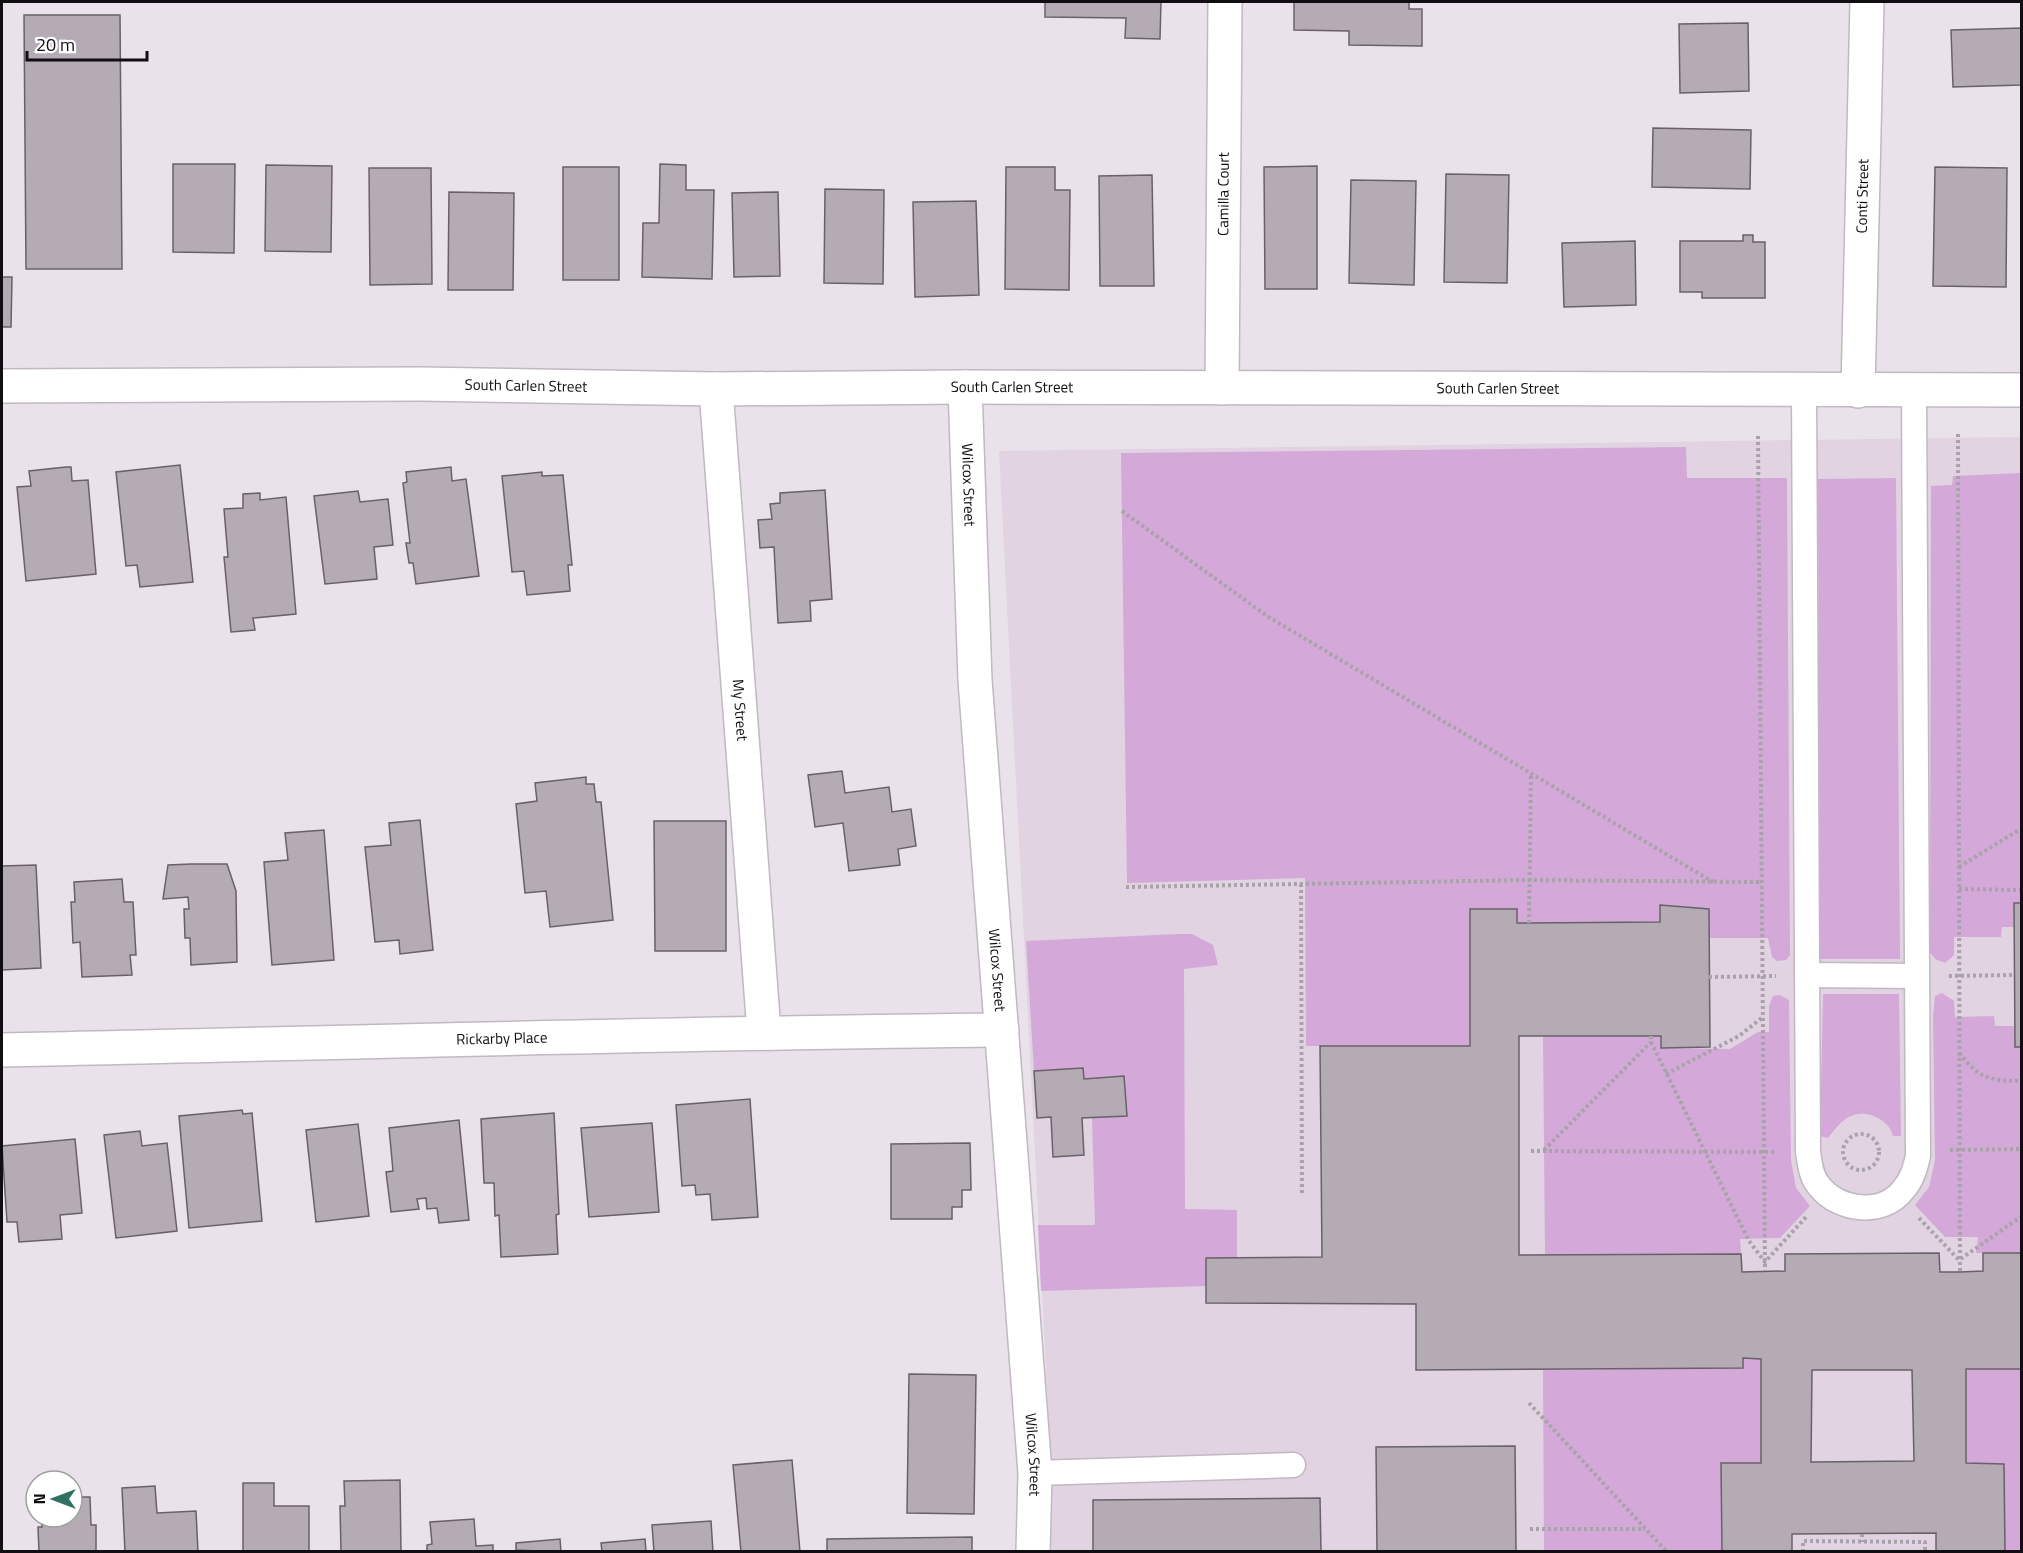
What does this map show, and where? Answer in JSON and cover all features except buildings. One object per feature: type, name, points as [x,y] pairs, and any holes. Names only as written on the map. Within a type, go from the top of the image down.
[{"type":"street","name":"Camilla Court","points":[[1222,388],[1225,2]]},
{"type":"street","name":"Conti Street","points":[[1858,391],[1867,2]]},
{"type":"street","name":"South Carlen Street","points":[[2,386],[421,384],[716,389],[965,387],[2022,390]]},
{"type":"street","name":"Wilcox Street","points":[[965,387],[975,680],[1035,1473],[1033,1551]]},
{"type":"street","name":"My Street","points":[[716,389],[764,1032]]},
{"type":"street","name":"Rickarby Place","points":[[2,1050],[556,1039],[764,1032],[1002,1030]]},
{"type":"lane","points":[[1804,390],[1808,1152],[1811,1170],[1820,1187],[1834,1200],[1852,1207],[1871,1207],[1889,1201],[1904,1190],[1914,1173],[1918,1156],[1914,391]]},
{"type":"lane","points":[[1807,975],[1917,976]]},
{"type":"lane","points":[[1035,1473],[1293,1465]]},
{"type":"path","points":[[1958,434],[1960,1272]]},
{"type":"path","points":[[1758,436],[1765,1271]]},
{"type":"path","points":[[1122,511],[1267,616],[1713,882]]},
{"type":"path","points":[[1529,922],[1531,775]]},
{"type":"path","points":[[1959,867],[2022,828]]},
{"type":"path","points":[[1126,887],[1529,880],[1761,882]]},
{"type":"path","points":[[1301,884],[1302,1197]]},
{"type":"path","points":[[1959,889],[2022,890]]},
{"type":"path","points":[[1709,977],[1807,975]]},
{"type":"path","points":[[1917,976],[2014,975]]},
{"type":"path","points":[[1666,1074],[1739,1036],[1763,1017]]},
{"type":"path","points":[[1651,1036],[1651,1042],[1666,1074],[1749,1241],[1765,1262]]},
{"type":"path","points":[[1543,1151],[1651,1042]]},
{"type":"path","points":[[1959,1053],[1970,1066],[1993,1081],[2022,1081]]},
{"type":"path","points":[[1866,1134],[1876,1140],[1880,1150],[1878,1161],[1872,1167],[1863,1170],[1852,1170],[1843,1152],[1846,1139],[1852,1135],[1866,1134]]},
{"type":"path","points":[[1531,1151],[1843,1152]]},
{"type":"path","points":[[1959,1260],[2022,1216]]},
{"type":"path","points":[[1529,1403],[1667,1551]]},
{"type":"path","points":[[1530,1529],[1646,1529]]},
{"type":"path","points":[[1862,1534],[1862,1542]]},
{"type":"path","points":[[1803,1551],[1803,1541],[1924,1542],[1925,1551]]},
{"type":"shaded area","points":[[2021,437],[2021,1551],[1049,1551],[1051,1466],[999,451]]},
{"type":"shaded area","points":[[1686,447],[1687,478],[1787,478],[1790,955],[1786,960],[1777,961],[1772,957],[1768,938],[1709,938],[1709,909],[1661,905],[1660,922],[1517,923],[1517,909],[1471,909],[1470,1046],[1306,1046],[1305,878],[1127,883],[1121,453]]},
{"type":"shaded area","points":[[2021,473],[2021,903],[2014,903],[2014,927],[2002,927],[2001,937],[1954,937],[1954,955],[1945,963],[1935,959],[1930,952],[1931,486],[1952,485],[1953,476]]},
{"type":"shaded area","points":[[1896,478],[1900,959],[1820,959],[1818,479]]},
{"type":"shaded area","points":[[1192,934],[1213,945],[1218,965],[1184,969],[1185,1209],[1237,1210],[1237,1258],[1206,1258],[1206,1286],[1041,1291],[1038,1225],[1095,1225],[1092,1118],[1126,1116],[1124,1076],[1084,1079],[1083,1068],[1034,1071],[1026,941]]},
{"type":"shaded area","points":[[1942,993],[1954,1001],[1955,1017],[1994,1016],[1995,1026],[2015,1026],[2015,1046],[2021,1047],[2021,1253],[1976,1253],[1978,1237],[1945,1237],[1915,1205],[1929,1187],[1935,1160],[1933,1017],[1935,996]]},
{"type":"shaded area","points":[[1823,994],[1899,994],[1901,1136],[1893,1136],[1882,1120],[1862,1114],[1846,1119],[1828,1138],[1820,1136]]},
{"type":"shaded area","points":[[1780,995],[1789,1000],[1791,1160],[1796,1188],[1810,1206],[1780,1238],[1740,1239],[1741,1254],[1545,1255],[1543,1036],[1661,1036],[1661,1048],[1730,1049],[1758,1032],[1769,1032],[1769,1006],[1773,996]]},
{"type":"shaded area","points":[[1743,1358],[1761,1359],[1761,1463],[1721,1464],[1722,1551],[1544,1551],[1543,1370],[1743,1368]]},
{"type":"shaded area","points":[[1966,1369],[2021,1369],[2021,1551],[2005,1551],[2004,1464],[1966,1463]]}]
